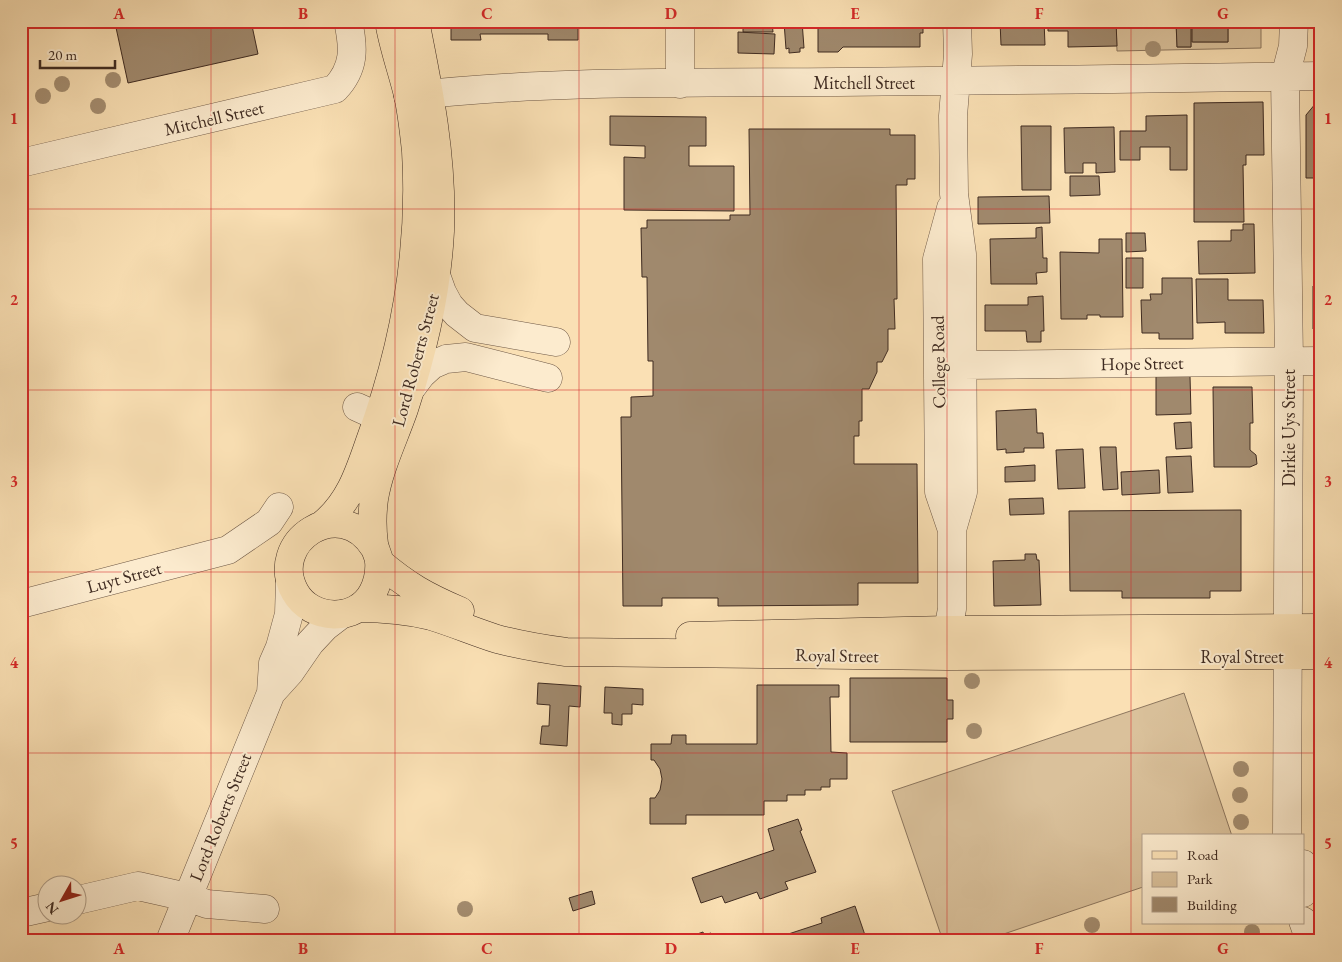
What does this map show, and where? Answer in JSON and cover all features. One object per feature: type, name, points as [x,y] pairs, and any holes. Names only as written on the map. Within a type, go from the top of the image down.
[{"type":"main road","name":"Lord Roberts Street","points":[[290,581],[288,570],[290,557],[295,546],[303,536],[322,525],[338,511],[350,494],[368,412],[401,336],[409,294],[414,249],[417,175],[413,123],[419,95],[389,21]]},
{"type":"main road","name":"Lord Roberts Street","points":[[350,611],[371,595],[376,585],[377,555],[372,524],[374,500],[377,485],[412,387],[425,339],[437,278],[440,228],[439,191],[419,95],[415,21]]},
{"type":"main road","points":[[322,525],[330,523],[349,525],[358,529],[365,535],[377,555]]},
{"type":"main road","name":"Royal Street","points":[[377,555],[400,580],[419,592],[465,613],[498,624],[565,636],[616,638],[948,630],[1321,628]]},
{"type":"main road","points":[[290,581],[301,601],[311,609],[324,614],[350,611]]},
{"type":"main road","name":"Royal Street","points":[[350,611],[384,608],[409,611],[499,640],[566,652],[948,656],[1321,655]]},
{"type":"street","name":"Mitchell Street","points":[[21,163],[335,89],[345,76],[350,65],[352,40],[348,21]]},
{"type":"street","points":[[680,21],[680,84]]},
{"type":"street","name":"College Road","points":[[948,656],[948,630],[952,609],[952,530],[963,492],[962,254],[954,194],[953,116],[958,54],[957,21]]},
{"type":"street","name":"Dirkie Uys Street","points":[[1287,834],[1289,361],[1285,77],[1294,46],[1294,21]]},
{"type":"street","name":"Mitchell Street","points":[[419,95],[610,84],[956,82],[1321,76]]},
{"type":"street","name":"College Road","points":[[952,530],[939,492],[937,259],[954,194]]},
{"type":"street","points":[[437,278],[449,305],[456,314],[475,328],[556,342]]},
{"type":"street","points":[[412,387],[421,374],[432,365],[446,359],[466,356],[548,378]]},
{"type":"street","name":"Hope Street","points":[[963,365],[1321,360]]},
{"type":"street","name":"Luyt Street","points":[[21,604],[228,550],[268,522],[279,507]]},
{"type":"street","name":"Lord Roberts Street","points":[[170,941],[271,693],[273,663],[280,647],[289,614],[290,581]]},
{"type":"street","name":"Lord Roberts Street","points":[[271,693],[325,627],[350,611]]},
{"type":"street","points":[[1304,865],[1307,868],[1309,880],[1304,891]]},
{"type":"street","points":[[88,898],[138,886],[187,896],[208,904],[265,909]]},
{"type":"street","points":[[21,913],[38,909]]},
{"type":"street","points":[[1304,924],[1310,941]]},
{"type":"green space","points":[[1116,21],[1176,21],[1177,47],[1191,47],[1191,21],[1193,42],[1228,42],[1228,24],[1220,24],[1220,21],[1261,21],[1261,48],[1117,51]]},
{"type":"green space","points":[[1184,693],[1231,834],[1142,834],[1142,887],[983,941],[943,941],[892,791]]},
{"type":"building","points":[[124,21],[251,21],[258,54],[128,83],[115,23]]},
{"type":"building","points":[[448,21],[581,21],[582,27],[578,27],[578,40],[548,40],[548,34],[480,34],[481,40],[451,40],[451,26],[448,26]]},
{"type":"building","points":[[743,21],[776,22],[772,22],[773,32],[743,32]]},
{"type":"building","points":[[802,21],[804,48],[800,48],[800,52],[789,53],[789,48],[786,49],[784,22]]},
{"type":"building","points":[[923,21],[923,33],[920,33],[920,47],[843,47],[838,52],[818,52],[818,22]]},
{"type":"building","points":[[1000,21],[1044,21],[1045,45],[1001,45]]},
{"type":"building","points":[[1048,21],[1116,21],[1117,46],[1068,47],[1068,31],[1048,31]]},
{"type":"building","points":[[1176,21],[1191,21],[1191,47],[1177,47]]},
{"type":"building","points":[[1192,21],[1220,21],[1220,24],[1228,24],[1228,42],[1192,42]]},
{"type":"building","points":[[738,32],[775,34],[774,54],[738,53]]},
{"type":"building","points":[[1263,102],[1264,155],[1246,155],[1246,165],[1243,165],[1244,222],[1194,222],[1194,103]]},
{"type":"building","points":[[1316,103],[1321,103],[1321,178],[1306,178],[1306,115]]},
{"type":"building","points":[[1187,115],[1187,170],[1170,170],[1170,147],[1140,147],[1140,160],[1120,160],[1120,131],[1146,131],[1146,116]]},
{"type":"building","points":[[610,116],[706,117],[706,146],[689,146],[689,166],[734,166],[734,211],[624,210],[624,157],[645,158],[645,146],[610,145]]},
{"type":"building","points":[[1021,126],[1051,126],[1051,190],[1022,190]]},
{"type":"building","points":[[1114,127],[1115,172],[1096,173],[1096,163],[1083,163],[1083,173],[1065,173],[1064,128]]},
{"type":"building","points":[[749,129],[890,129],[890,135],[915,135],[915,179],[907,179],[907,185],[896,185],[897,299],[894,299],[895,329],[888,329],[888,350],[882,362],[877,362],[877,372],[869,389],[862,389],[862,421],[859,421],[859,436],[854,436],[854,464],[917,464],[918,583],[858,583],[858,605],[718,606],[718,598],[662,598],[662,606],[623,606],[621,417],[631,417],[631,397],[653,396],[653,361],[648,361],[647,277],[642,277],[641,228],[647,228],[647,220],[730,220],[730,215],[750,215]]},
{"type":"building","points":[[1070,176],[1099,176],[1100,195],[1070,196]]},
{"type":"building","points":[[1049,196],[1050,223],[978,224],[978,197]]},
{"type":"building","points":[[1243,224],[1254,224],[1255,273],[1199,274],[1198,241],[1231,241],[1231,230],[1243,230]]},
{"type":"building","points":[[1042,227],[1043,258],[1047,258],[1047,272],[1036,273],[1037,284],[991,284],[990,239],[1036,238],[1036,228]]},
{"type":"building","points":[[1126,233],[1145,233],[1146,251],[1126,252]]},
{"type":"building","points":[[1099,239],[1122,239],[1123,317],[1087,315],[1087,319],[1061,319],[1060,252],[1099,253]]},
{"type":"building","points":[[1126,258],[1143,258],[1143,288],[1126,288]]},
{"type":"building","points":[[1162,278],[1192,278],[1193,339],[1159,339],[1159,333],[1142,333],[1141,300],[1151,300],[1150,294],[1162,294]]},
{"type":"building","points":[[1196,279],[1228,279],[1228,300],[1263,300],[1264,333],[1225,333],[1225,322],[1197,323]]},
{"type":"building","points":[[1313,286],[1321,286],[1321,329],[1313,329]]},
{"type":"building","points":[[1043,296],[1044,331],[1041,331],[1041,342],[1027,342],[1026,331],[985,331],[985,305],[1028,305],[1028,297]]},
{"type":"building","points":[[1156,376],[1190,376],[1191,414],[1156,415]]},
{"type":"building","points":[[1213,387],[1252,387],[1253,423],[1250,423],[1250,450],[1256,455],[1257,464],[1250,467],[1214,467]]},
{"type":"building","points":[[1036,409],[1037,433],[1043,433],[1044,448],[1024,448],[1024,452],[1006,453],[1006,449],[997,450],[996,411]]},
{"type":"building","points":[[1191,422],[1192,448],[1176,449],[1174,423]]},
{"type":"building","points":[[1100,447],[1116,447],[1118,489],[1103,490]]},
{"type":"building","points":[[1083,449],[1085,488],[1058,489],[1056,450]]},
{"type":"building","points":[[1191,456],[1193,492],[1168,493],[1166,457]]},
{"type":"building","points":[[1035,465],[1035,481],[1005,482],[1005,467]]},
{"type":"building","points":[[1159,470],[1160,493],[1122,495],[1121,472]]},
{"type":"building","points":[[1043,498],[1044,514],[1010,515],[1009,499]]},
{"type":"building","points":[[1241,510],[1241,591],[1210,591],[1210,598],[1122,598],[1122,591],[1070,591],[1069,511]]},
{"type":"building","points":[[1025,554],[1036,554],[1037,560],[1039,560],[1041,605],[994,606],[993,561],[1025,560]]},
{"type":"building","points":[[1317,556],[1321,556],[1321,608],[1316,608],[1315,572],[1317,572]]},
{"type":"building","points":[[850,678],[947,678],[947,700],[953,700],[953,719],[947,719],[947,742],[850,742]]},
{"type":"building","points":[[538,683],[581,686],[580,707],[569,706],[567,746],[540,744],[542,726],[549,726],[550,705],[537,704]]},
{"type":"building","points":[[757,685],[839,685],[839,697],[830,697],[831,752],[847,753],[847,779],[830,779],[830,787],[821,787],[821,790],[805,790],[805,795],[787,795],[787,801],[764,801],[764,815],[686,815],[686,824],[650,824],[650,798],[655,798],[660,790],[662,779],[660,769],[654,760],[651,760],[651,744],[671,744],[672,735],[686,735],[686,744],[757,744]]},
{"type":"building","points":[[605,687],[643,689],[643,705],[632,704],[632,714],[622,714],[622,725],[612,724],[612,713],[604,713]]},
{"type":"building","points":[[798,819],[802,830],[800,831],[816,872],[785,882],[788,889],[760,899],[757,892],[725,903],[722,896],[701,903],[692,878],[774,850],[768,829]]},
{"type":"building","points":[[592,891],[595,904],[573,911],[569,898]]},
{"type":"building","points":[[855,906],[867,941],[767,941],[822,923],[821,918]]},
{"type":"building","points":[[703,932],[704,935],[711,933],[713,941],[677,941]]}]
